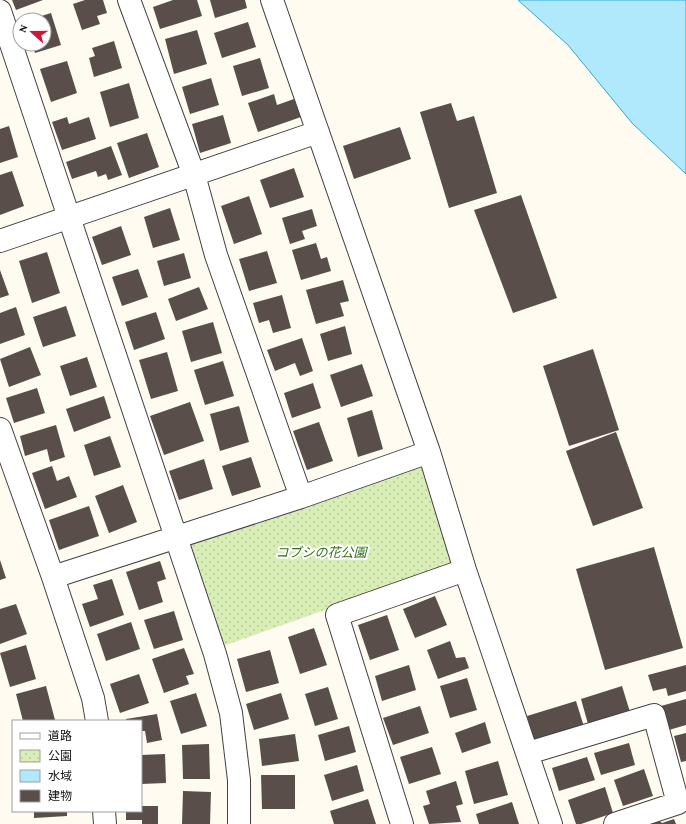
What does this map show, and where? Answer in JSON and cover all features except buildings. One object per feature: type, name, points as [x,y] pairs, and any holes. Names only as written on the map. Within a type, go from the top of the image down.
[{"type":"street","points":[[129,0],[194,176],[216,255],[301,497]]},
{"type":"street","points":[[272,0],[429,452],[465,570],[551,824]]},
{"type":"street","points":[[0,11],[215,654],[231,713],[239,780],[239,824]]},
{"type":"street","points":[[0,241],[194,176],[318,132]]},
{"type":"street","points":[[0,428],[53,577],[93,698],[97,720]]},
{"type":"street","points":[[53,577],[301,497],[429,452]]},
{"type":"street","points":[[402,824],[337,615],[465,570]]},
{"type":"street","points":[[528,753],[654,716],[678,804],[615,824]]},
{"type":"street","points":[[104,812],[105,824]]},
{"type":"green space","name":"コブシの花公園","points":[[419,457],[456,564],[223,646],[186,539]]},
{"type":"water","points":[[518,0],[686,0],[686,174],[632,123],[568,45]]}]
